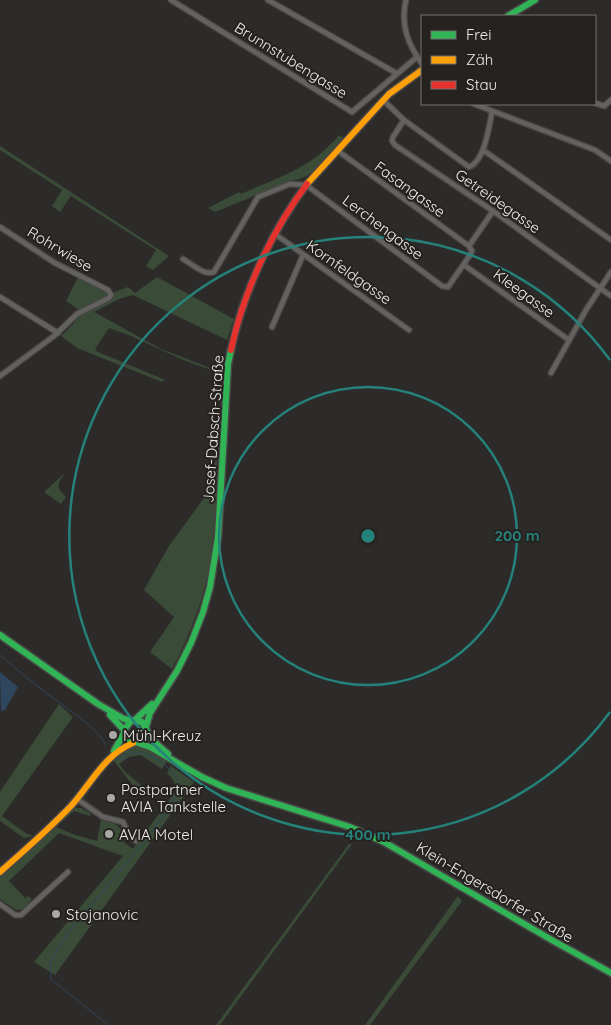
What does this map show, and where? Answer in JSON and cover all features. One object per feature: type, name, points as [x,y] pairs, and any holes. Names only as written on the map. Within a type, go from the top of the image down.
[{"type":"main road","points":[[510,15],[536,0]]},
{"type":"main road","name":"Josef-Dabsch-Straße","points":[[146,730],[149,715],[191,643],[210,588],[218,538],[229,354],[247,295],[275,234],[291,205],[306,185],[383,100],[421,71]]},
{"type":"main road","points":[[0,635],[98,704],[121,718],[142,722],[146,730],[143,740],[124,746],[112,757],[78,799],[0,872]]},
{"type":"main road","name":"Josef-Dabsch-Straße","points":[[133,721],[161,694]]},
{"type":"main road","points":[[98,704],[124,732],[127,739],[135,743]]},
{"type":"main road","points":[[112,757],[126,726],[133,721]]},
{"type":"main road","name":"Klein-Engersdorfer Straße","points":[[146,730],[152,740],[170,757]]},
{"type":"main road","name":"Klein-Engersdorfer Straße","points":[[135,743],[148,746],[199,775],[230,789],[269,803],[335,822],[385,843],[611,973]]},
{"type":"street","name":"Brunnstubengasse","points":[[170,0],[352,112],[417,57]]},
{"type":"street","points":[[268,0],[396,74]]},
{"type":"street","points":[[406,0],[403,14],[404,27],[408,40],[421,63]]},
{"type":"street","points":[[383,100],[404,120],[469,166],[473,165],[483,150],[492,112]]},
{"type":"street","points":[[596,103],[604,106],[611,100]]},
{"type":"street","points":[[476,105],[595,150],[611,161]]},
{"type":"street","name":"Getreidegasse","points":[[404,120],[393,137],[394,144],[611,296]]},
{"type":"street","points":[[483,150],[611,240]]},
{"type":"street","name":"Fasangasse","points":[[338,151],[469,246]]},
{"type":"street","points":[[183,259],[205,272],[210,274],[214,272],[258,196],[290,184],[306,185]]},
{"type":"street","name":"Lerchengasse","points":[[306,185],[446,288],[450,286],[464,265]]},
{"type":"street","points":[[464,265],[471,252],[469,246],[492,211]]},
{"type":"street","name":"Rohrwiese","points":[[0,227],[55,263],[109,291],[110,298],[83,310],[58,333]]},
{"type":"street","name":"Kornfeldgasse","points":[[275,234],[409,330]]},
{"type":"street","points":[[272,327],[303,255]]},
{"type":"street","name":"Kleegasse","points":[[464,265],[569,340]]},
{"type":"street","points":[[551,373],[599,288],[611,272]]},
{"type":"street","points":[[0,297],[58,333],[0,376]]},
{"type":"street","points":[[78,799],[103,817],[123,822],[129,836],[136,841]]},
{"type":"street","points":[[0,904],[15,915],[20,915],[68,872]]},
{"type":"green space","points":[[339,135],[346,139],[321,165],[307,176],[215,212],[208,208],[239,192],[241,194],[282,177],[306,164],[318,156]]},
{"type":"green space","points":[[0,146],[169,256],[153,270],[146,266],[156,250],[71,196],[60,212],[52,206],[62,190],[0,150]]},
{"type":"green space","points":[[78,277],[106,292],[112,293],[128,287],[135,293],[157,277],[234,319],[227,340],[133,295],[119,299],[94,312],[161,349],[221,372],[183,360],[109,328],[95,349],[96,351],[165,380],[162,382],[77,348],[61,336],[74,323],[76,319],[73,315],[79,310],[66,301]]},
{"type":"green space","points":[[217,457],[216,503],[210,565],[192,626],[172,669],[150,652],[174,617],[144,590],[169,546],[204,498]]},
{"type":"green space","points":[[65,473],[58,486],[66,497],[61,504],[44,492]]},
{"type":"green space","points":[[59,704],[73,717],[2,816],[27,834],[33,836],[24,838],[0,821],[0,792]]},
{"type":"green space","points":[[137,745],[165,758],[167,761],[162,769],[141,755],[129,757],[119,764],[125,772],[146,789],[141,796],[114,761],[123,750]]},
{"type":"green space","points":[[171,766],[194,782],[55,975],[34,962],[123,856],[59,833],[9,881],[25,898],[28,896],[32,899],[24,909],[16,910],[0,899],[0,875],[74,808],[81,808],[91,814],[90,816],[74,811],[56,827],[97,841],[101,820],[109,822],[121,829],[124,837],[122,841],[133,849],[176,791],[171,777],[167,773]]},
{"type":"green space","points":[[349,844],[352,844],[220,1025],[216,1025]]},
{"type":"green space","points":[[458,896],[462,901],[370,1025],[365,1025]]},
{"type":"water","points":[[0,672],[18,687],[5,710],[1,711]]},
{"type":"waterway","points":[[0,655],[88,724],[105,744]]},
{"type":"waterway","points":[[108,1025],[51,979],[50,963],[67,934],[148,838],[181,789],[173,773],[157,759],[139,753],[117,759]]},
{"type":"traffic: fast","points":[[510,15],[535,0]]},
{"type":"traffic: fast","points":[[146,727],[150,713],[177,671],[191,643],[210,587],[218,537],[228,364],[231,350]]},
{"type":"traffic: fast","points":[[0,635],[98,704],[124,719],[142,722],[152,740],[168,754]]},
{"type":"traffic: fast","points":[[135,720],[152,704]]},
{"type":"traffic: fast","points":[[110,715],[124,730]]},
{"type":"traffic: fast","points":[[131,721],[124,730],[124,735],[129,740],[150,747],[202,777],[226,788],[350,827],[384,842],[611,973]]},
{"type":"traffic: fast","points":[[114,751],[124,733]]},
{"type":"traffic: slow","points":[[307,184],[389,94],[421,71]]},
{"type":"traffic: slow","points":[[0,872],[71,806],[106,762],[123,748],[133,743]]},
{"type":"traffic: jam","points":[[231,350],[243,307],[260,264],[282,222],[307,184]]},
{"type":"place","name":"Mühl-Kreuz","points":[[113,735]]},
{"type":"place","name":"Postpartner AVIA Tankstelle","points":[[111,798]]},
{"type":"place","name":"AVIA Motel","points":[[109,834]]},
{"type":"place","name":"Stojanovic","points":[[56,914]]}]
